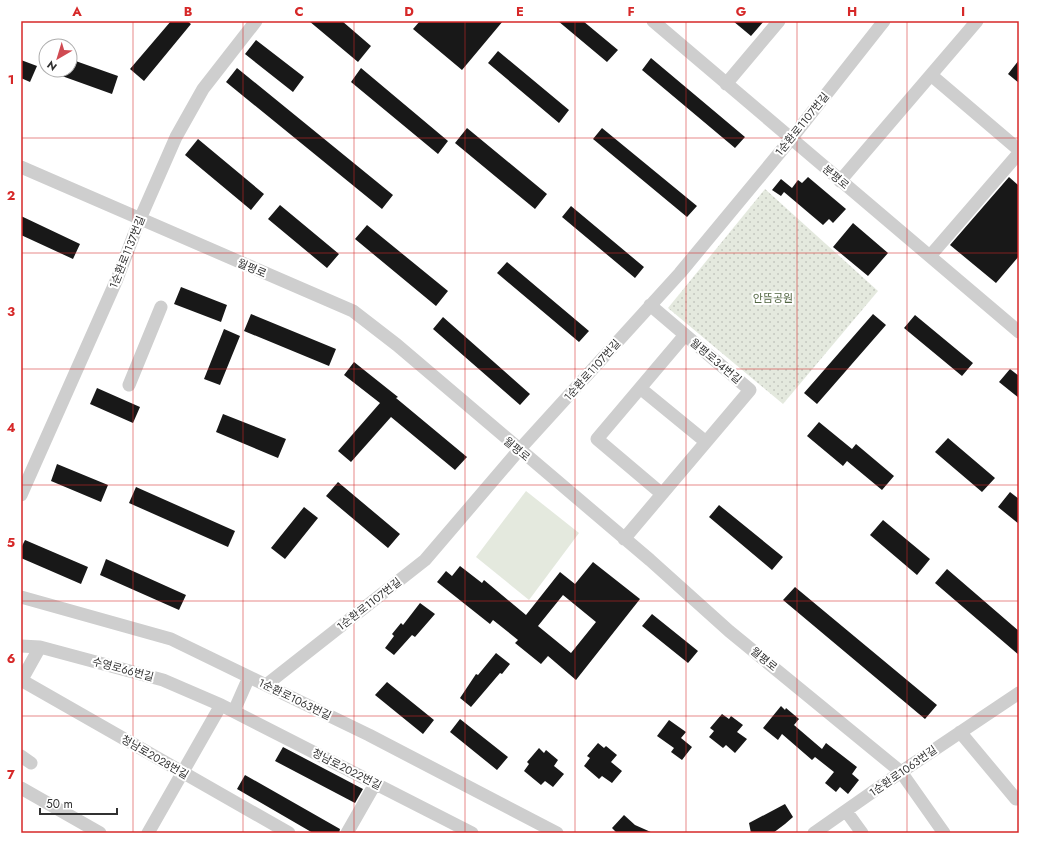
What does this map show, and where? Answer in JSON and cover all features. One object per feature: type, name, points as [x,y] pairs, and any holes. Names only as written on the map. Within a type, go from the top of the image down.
[{"type":"street","name":"1순환로1137번길","points":[[21,495],[117,279],[140,219],[176,137],[203,89],[256,21]]},
{"type":"street","name":"분평로","points":[[653,21],[1019,332]]},
{"type":"street","points":[[726,84],[779,21]]},
{"type":"street","name":"1순환로1107번길","points":[[266,685],[425,560],[519,450],[680,273],[791,139],[884,21]]},
{"type":"street","points":[[840,181],[977,21]]},
{"type":"street","points":[[931,75],[1019,150]]},
{"type":"street","points":[[930,256],[1019,154]]},
{"type":"street","name":"월평로","points":[[21,167],[353,311],[397,345],[624,538],[729,631],[901,772],[944,833]]},
{"type":"street","name":"월평로34번길","points":[[624,538],[750,390],[650,305]]},
{"type":"street","points":[[129,385],[161,307]]},
{"type":"street","name":"월평로34번길","points":[[662,494],[596,439],[685,335]]},
{"type":"street","points":[[640,388],[706,442]]},
{"type":"street","name":"1순환로1063번길","points":[[21,597],[171,638],[369,735],[557,833]]},
{"type":"street","name":"수영로66번길","points":[[21,646],[40,647],[162,680],[221,705]]},
{"type":"street","points":[[21,680],[40,647]]},
{"type":"street","points":[[234,710],[250,677]]},
{"type":"street","name":"청남로2028번길","points":[[21,680],[289,833]]},
{"type":"street","name":"1순환로1063번길","points":[[814,833],[901,772],[1019,693]]},
{"type":"street","points":[[148,833],[221,705]]},
{"type":"street","name":"청남로2022번길","points":[[221,705],[234,710],[472,833]]},
{"type":"street","points":[[960,732],[1016,799],[1019,798]]},
{"type":"street","points":[[347,833],[375,784]]},
{"type":"street","points":[[21,788],[100,833]]},
{"type":"street","points":[[846,811],[862,833]]},
{"type":"green space","name":"안뜸공원","points":[[765,189],[878,291],[783,404],[668,308]]},
{"type":"green space","points":[[526,491],[579,533],[529,600],[476,557]]},
{"type":"building","points":[[171,21],[187,21],[191,24],[144,81],[130,69]]},
{"type":"building","points":[[309,21],[342,21],[371,46],[358,62]]},
{"type":"building","points":[[420,21],[503,21],[462,70],[413,29]]},
{"type":"building","points":[[558,21],[583,21],[618,50],[607,62]]},
{"type":"building","points":[[733,21],[764,21],[751,36]]},
{"type":"building","points":[[256,40],[304,77],[293,92],[245,54]]},
{"type":"building","points":[[498,51],[569,110],[559,123],[488,63]]},
{"type":"building","points":[[651,58],[745,137],[735,148],[642,70]]},
{"type":"building","points":[[21,60],[37,66],[30,82],[21,78]]},
{"type":"building","points":[[1019,60],[1019,83],[1008,74]]},
{"type":"building","points":[[78,62],[118,76],[112,94],[67,78],[78,78]]},
{"type":"building","points":[[237,68],[393,195],[382,209],[226,82]]},
{"type":"building","points":[[361,68],[448,141],[438,154],[351,82]]},
{"type":"building","points":[[467,128],[547,194],[535,209],[455,143]]},
{"type":"building","points":[[602,128],[697,206],[687,217],[593,139]]},
{"type":"building","points":[[198,139],[264,194],[251,210],[185,155]]},
{"type":"building","points":[[808,177],[846,209],[833,223],[829,219],[823,225],[784,192],[781,196],[772,190],[781,179],[792,188],[798,180],[802,183]]},
{"type":"building","points":[[1009,177],[1019,186],[1019,256],[996,283],[950,245]]},
{"type":"building","points":[[280,205],[339,254],[327,268],[268,219]]},
{"type":"building","points":[[571,206],[644,267],[635,278],[562,217]]},
{"type":"building","points":[[21,216],[80,244],[73,259],[21,235]]},
{"type":"building","points":[[853,223],[888,253],[868,276],[833,247]]},
{"type":"building","points":[[367,225],[448,291],[436,306],[355,239]]},
{"type":"building","points":[[507,262],[589,331],[579,342],[497,273]]},
{"type":"building","points":[[181,287],[227,305],[221,322],[174,304]]},
{"type":"building","points":[[251,314],[336,349],[329,366],[244,331]]},
{"type":"building","points":[[873,314],[886,325],[817,404],[804,393]]},
{"type":"building","points":[[915,315],[973,363],[962,376],[904,328]]},
{"type":"building","points":[[443,317],[530,394],[520,405],[433,329]]},
{"type":"building","points":[[224,329],[240,336],[220,385],[204,379]]},
{"type":"building","points":[[354,362],[398,397],[396,398],[467,457],[455,470],[391,417],[351,462],[338,451],[380,403],[344,375]]},
{"type":"building","points":[[1010,369],[1019,376],[1019,398],[999,382]]},
{"type":"building","points":[[97,388],[140,407],[133,423],[90,404]]},
{"type":"building","points":[[223,414],[286,439],[278,458],[216,432]]},
{"type":"building","points":[[819,422],[852,449],[856,444],[894,476],[882,490],[847,461],[843,466],[807,436]]},
{"type":"building","points":[[948,438],[995,478],[982,492],[935,452]]},
{"type":"building","points":[[57,464],[108,485],[101,502],[51,481]]},
{"type":"building","points":[[338,482],[400,534],[388,548],[326,496]]},
{"type":"building","points":[[136,487],[235,531],[228,547],[129,503]]},
{"type":"building","points":[[1010,492],[1019,499],[1019,524],[998,507]]},
{"type":"building","points":[[719,505],[783,557],[772,570],[709,517]]},
{"type":"building","points":[[304,507],[318,518],[285,559],[271,548]]},
{"type":"building","points":[[883,520],[930,559],[917,575],[870,535]]},
{"type":"building","points":[[25,540],[88,567],[81,584],[21,558],[21,548]]},
{"type":"building","points":[[106,559],[186,595],[179,610],[100,575]]},
{"type":"building","points":[[593,562],[640,599],[576,680],[548,656],[541,664],[515,643],[518,640],[493,620],[490,624],[437,582],[446,571],[452,576],[460,566],[482,583],[484,580],[526,615],[560,572],[575,584]],"holes":[[[563,595],[596,622],[571,653],[538,626]]]},
{"type":"building","points":[[947,569],[1019,631],[1019,655],[935,583]]},
{"type":"building","points":[[795,587],[937,705],[925,719],[783,600]]},
{"type":"building","points":[[420,603],[435,614],[415,637],[412,635],[394,655],[385,648],[394,636],[392,634],[401,623],[403,625]]},
{"type":"building","points":[[652,614],[698,651],[688,663],[642,626]]},
{"type":"building","points":[[496,653],[510,664],[502,674],[500,673],[471,707],[460,698],[476,674],[478,675]]},
{"type":"building","points":[[387,682],[434,720],[423,734],[375,695]]},
{"type":"building","points":[[781,706],[785,710],[786,708],[799,719],[794,725],[822,749],[826,743],[857,767],[852,774],[859,780],[848,794],[840,787],[836,792],[825,783],[834,772],[815,757],[812,760],[782,734],[778,740],[763,728]]},
{"type":"building","points":[[722,714],[729,719],[731,716],[743,725],[737,732],[747,739],[735,753],[726,745],[723,748],[709,737],[714,731],[710,728]]},
{"type":"building","points":[[460,719],[508,757],[497,770],[450,732]]},
{"type":"building","points":[[669,720],[686,732],[681,738],[692,747],[682,760],[671,752],[674,748],[657,736]]},
{"type":"building","points":[[598,743],[604,748],[606,746],[617,755],[611,762],[622,771],[612,783],[602,776],[599,779],[584,766],[590,758],[587,756]]},
{"type":"building","points":[[283,747],[363,789],[355,803],[275,761]]},
{"type":"building","points":[[539,748],[544,753],[546,750],[558,760],[554,766],[564,774],[553,787],[545,781],[541,785],[524,771],[529,764],[527,762]]},
{"type":"building","points":[[245,775],[340,829],[339,833],[313,833],[237,789]]},
{"type":"building","points":[[785,804],[793,817],[785,824],[773,833],[751,833],[749,823]]},
{"type":"building","points":[[624,815],[635,825],[653,833],[617,833],[612,828]]}]
